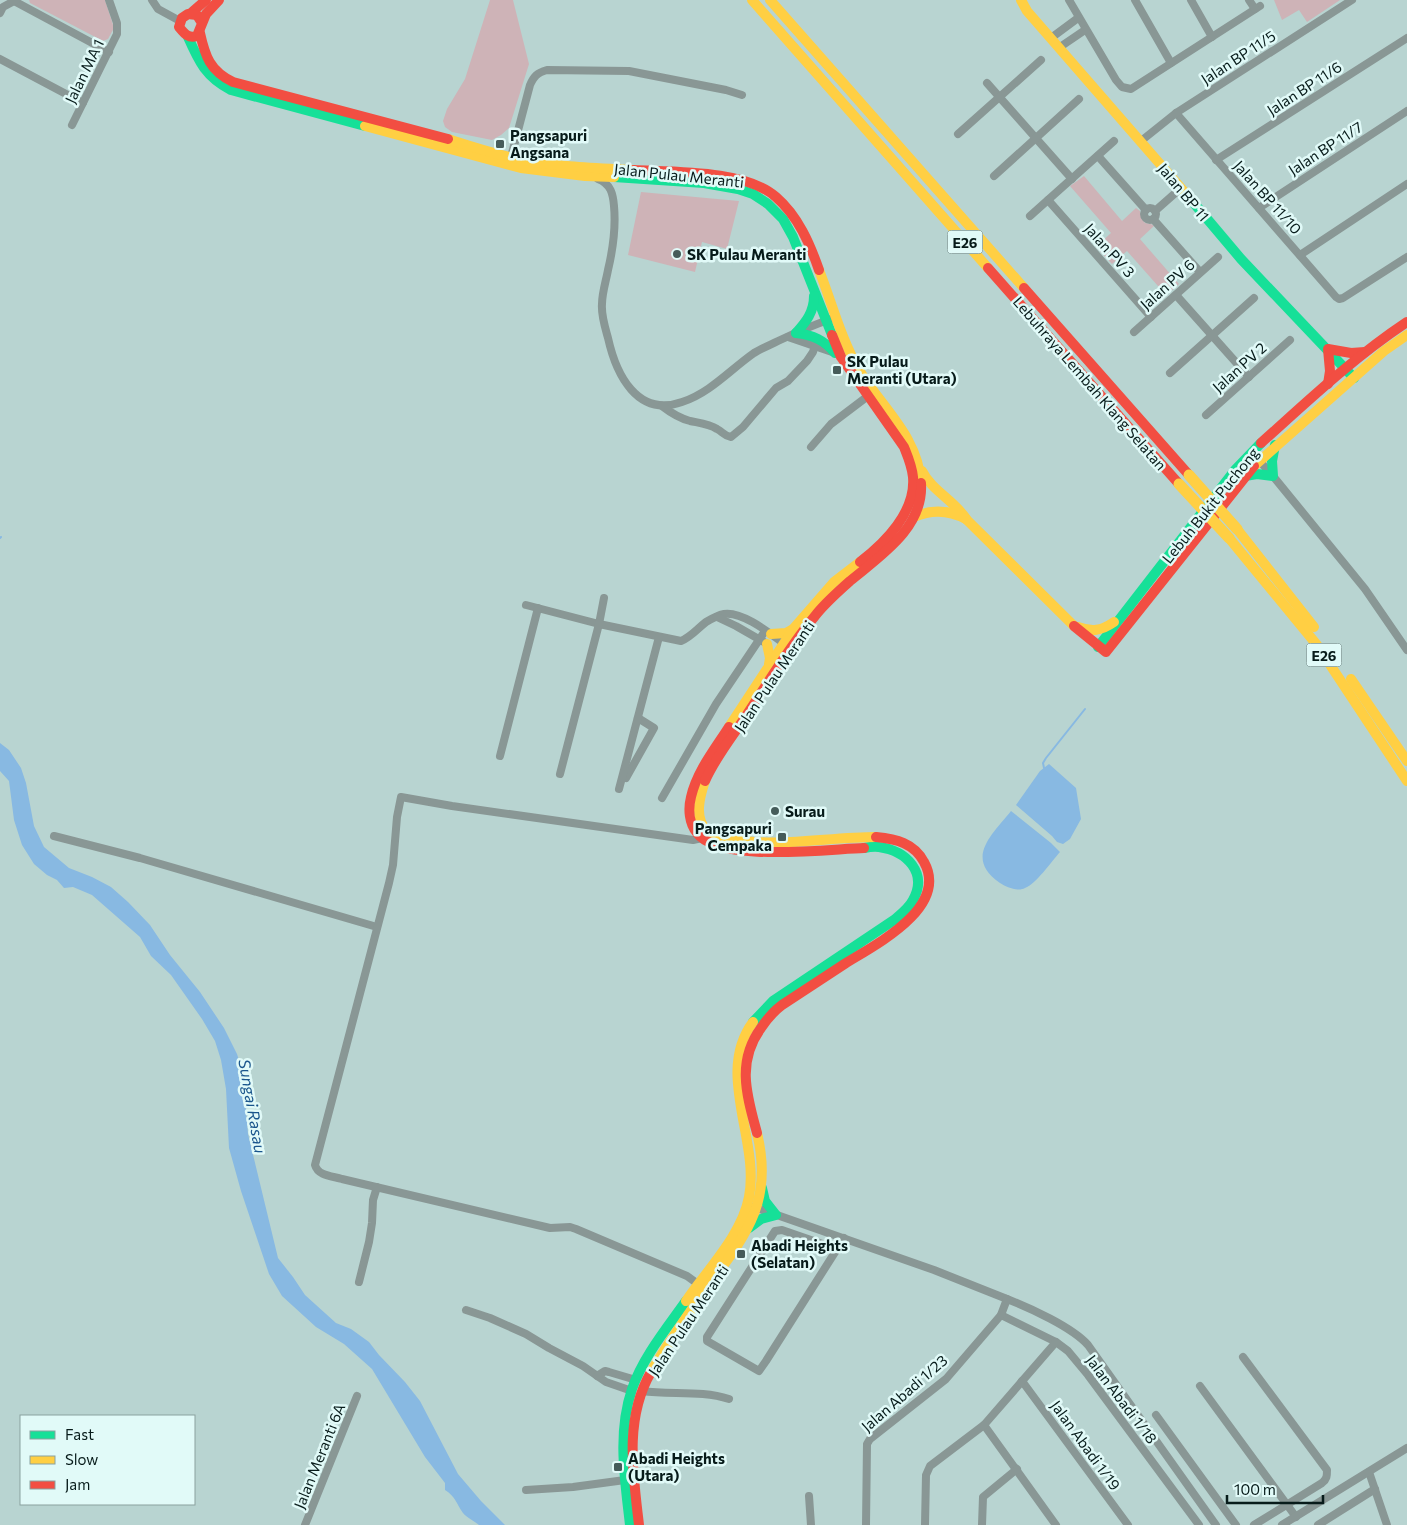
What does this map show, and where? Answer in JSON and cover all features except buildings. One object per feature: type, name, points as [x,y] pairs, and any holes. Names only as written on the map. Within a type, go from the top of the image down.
[{"type":"main road","points":[[206,0],[191,13],[184,15],[180,21],[180,30],[188,37],[194,36],[201,28],[210,8],[219,0]]},
{"type":"main road","name":"Lebuhraya Lembah Klang Selatan","points":[[752,0],[1179,484],[1229,538],[1317,645],[1407,782]]},
{"type":"main road","name":"Lebuhraya Lembah Klang Selatan","points":[[770,0],[1237,529],[1323,638],[1398,746],[1407,762]]},
{"type":"main road","name":"Jalan BP 11","points":[[1021,0],[1028,11],[1240,259],[1354,378]]},
{"type":"main road","points":[[191,13],[197,15],[201,28]]},
{"type":"main road","name":"Jalan Pulau Meranti","points":[[201,28],[203,50],[212,68],[224,78],[511,157],[543,162],[704,175],[742,180],[757,185],[774,195],[783,204],[802,231],[813,255],[838,356],[899,440],[910,462],[913,478],[912,492],[908,507],[901,519],[888,538],[834,582],[794,628],[784,649],[709,773],[700,796],[699,815],[701,823],[706,830],[713,836],[725,839],[762,843],[874,837],[893,839],[907,844],[918,852],[930,878],[928,891],[922,905],[907,921],[876,945],[780,1006],[766,1020],[754,1037],[748,1054],[746,1072],[747,1094],[760,1152],[762,1183],[752,1207],[745,1234],[654,1366],[636,1387],[636,1412],[632,1433],[634,1482],[639,1525]]},
{"type":"main road","name":"Jalan Pulau Meranti","points":[[188,37],[201,67],[221,86],[231,90],[521,168],[586,176],[622,176],[704,184],[738,188],[754,194],[768,204],[783,219],[814,291],[855,362],[873,390],[902,428],[915,452],[921,469],[922,494],[914,516],[905,531],[881,557],[841,589],[768,666],[702,768],[694,785],[689,812],[691,822],[697,834],[709,844],[721,849],[762,853],[879,847],[902,854],[910,861],[916,870],[918,881],[917,893],[912,902],[894,920],[773,1001],[759,1014],[746,1032],[739,1052],[737,1073],[738,1094],[751,1168],[752,1207],[654,1348],[636,1387],[623,1434],[625,1480],[630,1525]]},
{"type":"main road","points":[[792,335],[812,313],[814,291]]},
{"type":"main road","name":"Lebuh Bukit Puchong","points":[[1102,649],[1245,476],[1255,456],[1344,368],[1407,322]]},
{"type":"main road","points":[[792,335],[810,335],[821,338],[838,356]]},
{"type":"main road","name":"Lebuh Bukit Puchong","points":[[1102,649],[1122,615],[1235,470],[1275,445],[1384,351],[1407,335]]},
{"type":"main road","points":[[1328,384],[1330,371],[1328,350],[1349,354],[1358,354],[1366,351]]},
{"type":"main road","points":[[1245,476],[1257,474],[1273,476],[1272,461],[1275,445]]},
{"type":"main road","points":[[921,469],[932,487],[948,497],[967,520],[1072,624],[1102,649]]},
{"type":"main road","points":[[914,516],[923,512],[938,511],[956,514],[967,520]]},
{"type":"main road","points":[[1072,624],[1096,631],[1105,629],[1122,615]]},
{"type":"main road","points":[[768,666],[770,658],[766,637],[786,633],[794,628]]},
{"type":"main road","points":[[745,1234],[756,1222],[765,1217],[776,1215],[765,1201],[762,1183]]},
{"type":"street","name":"Jalan MA 1","points":[[72,125],[117,34],[118,29],[109,0]]},
{"type":"street","points":[[152,0],[158,9],[180,21]]},
{"type":"street","points":[[1069,0],[1116,80],[1122,87],[1131,89],[1258,7],[1249,0]]},
{"type":"street","points":[[1135,0],[1171,64]]},
{"type":"street","points":[[1191,0],[1212,37]]},
{"type":"street","name":"Jalan BP 11/5","points":[[1141,141],[1176,113],[1352,0]]},
{"type":"street","points":[[0,13],[3,7],[15,1],[109,52]]},
{"type":"street","points":[[1051,38],[1078,18]]},
{"type":"street","points":[[1060,47],[1085,30]]},
{"type":"street","name":"Jalan BP 11/6","points":[[1216,160],[1407,38]]},
{"type":"street","points":[[0,59],[83,103]]},
{"type":"street","points":[[958,134],[1042,60]]},
{"type":"street","points":[[511,157],[530,85],[534,76],[546,70],[629,71],[726,90],[742,95]]},
{"type":"street","points":[[987,83],[1072,179]]},
{"type":"street","points":[[994,176],[1079,100]]},
{"type":"street","name":"Jalan BP 11/7","points":[[1258,208],[1407,111]]},
{"type":"street","name":"Jalan BP 11/10","points":[[1176,113],[1339,299],[1407,257]]},
{"type":"street","points":[[1030,216],[1114,141]]},
{"type":"street","points":[[1098,156],[1146,210]]},
{"type":"street","points":[[586,176],[607,183],[614,198],[616,225],[601,307],[611,351],[624,382],[643,400],[661,406],[674,415],[709,425],[731,437],[743,427],[776,388],[788,381],[807,361],[815,345]]},
{"type":"street","points":[[1300,255],[1407,184]]},
{"type":"street","points":[[1153,219],[1156,214],[1155,211],[1181,188]]},
{"type":"street","name":"Jalan PV 3","points":[[1048,200],[1151,317]]},
{"type":"street","points":[[1146,210],[1150,208],[1155,211]]},
{"type":"street","points":[[1146,210],[1145,217],[1150,220],[1153,219],[1200,272]]},
{"type":"street","name":"Jalan PV 6","points":[[1134,332],[1218,257]]},
{"type":"street","points":[[1176,295],[1249,377]]},
{"type":"street","points":[[1170,373],[1254,298]]},
{"type":"street","points":[[661,406],[682,402],[696,396],[756,352],[830,319]]},
{"type":"street","points":[[792,335],[838,356]]},
{"type":"street","name":"Jalan PV 2","points":[[1206,415],[1290,340]]},
{"type":"street","points":[[810,447],[831,424],[868,396]]},
{"type":"street","points":[[1255,456],[1365,589],[1407,650]]},
{"type":"street","points":[[560,774],[604,598]]},
{"type":"street","points":[[526,605],[659,638],[681,641],[687,639],[706,622],[717,617],[766,637],[784,649]]},
{"type":"street","points":[[500,756],[538,608]]},
{"type":"street","points":[[662,798],[716,704],[766,637]]},
{"type":"street","points":[[638,718],[654,728],[619,789],[659,638]]},
{"type":"street","points":[[698,1284],[687,1276],[576,1228],[550,1228],[377,1187],[320,1173],[316,1165],[393,864],[397,817],[401,797],[581,825],[693,840],[702,838]]},
{"type":"street","points":[[54,836],[140,858],[377,927]]},
{"type":"street","points":[[359,1282],[369,1242],[372,1223],[372,1200],[377,1187]]},
{"type":"street","points":[[752,1207],[844,1238],[1019,1303],[1071,1331],[1088,1345],[1216,1525]]},
{"type":"street","points":[[837,1249],[782,1230],[775,1231],[706,1339],[759,1371],[837,1249],[844,1238]]},
{"type":"street","name":"Jalan Abadi 1/23","points":[[866,1525],[867,1444],[870,1439],[946,1379],[1001,1315],[1007,1299]]},
{"type":"street","points":[[466,1310],[526,1334],[606,1382],[684,1394],[708,1393],[728,1399]]},
{"type":"street","name":"Jalan Abadi 1/18","points":[[1001,1315],[1056,1342],[1068,1350],[1198,1525]]},
{"type":"street","points":[[926,1525],[927,1470],[984,1425],[1056,1342]]},
{"type":"street","points":[[1243,1356],[1327,1470],[1326,1480],[1254,1525]]},
{"type":"street","points":[[597,1376],[605,1371],[609,1372],[636,1387]]},
{"type":"street","name":"Jalan Abadi 1/19","points":[[1022,1382],[1128,1525]]},
{"type":"street","points":[[1200,1386],[1296,1517]]},
{"type":"street","name":"Jalan Meranti 6A","points":[[305,1525],[357,1396]]},
{"type":"street","points":[[1156,1415],[1236,1525]]},
{"type":"street","points":[[984,1425],[1056,1525]]},
{"type":"street","points":[[1282,1525],[1371,1475],[1407,1448]]},
{"type":"street","points":[[982,1525],[982,1497],[1017,1469]]},
{"type":"street","points":[[1371,1475],[1386,1525]]},
{"type":"street","points":[[526,1490],[573,1487],[625,1480]]},
{"type":"street","points":[[1318,1525],[1329,1522],[1376,1488]]},
{"type":"street","points":[[809,1496],[811,1525]]},
{"type":"shaded area","points":[[29,0],[105,0],[114,28],[108,39],[103,41],[30,3]]},
{"type":"shaded area","points":[[490,0],[513,0],[529,64],[509,128],[492,140],[452,132],[445,127],[443,121],[447,109],[465,79]]},
{"type":"shaded area","points":[[1274,0],[1340,0],[1307,22],[1299,10],[1282,20]]},
{"type":"shaded area","points":[[1084,176],[1122,221],[1136,208],[1140,211],[1145,223],[1154,226],[1140,239],[1179,284],[1166,295],[1127,251],[1112,264],[1096,247],[1111,233],[1070,186]]},
{"type":"shaded area","points":[[641,192],[739,201],[727,249],[702,242],[695,272],[628,255]]},
{"type":"water","points":[[0,743],[9,750],[21,768],[26,783],[34,826],[44,847],[69,868],[111,887],[128,902],[150,925],[170,955],[200,992],[224,1028],[237,1054],[243,1073],[248,1134],[278,1258],[305,1295],[336,1323],[351,1329],[369,1342],[405,1382],[420,1401],[458,1474],[505,1525],[479,1525],[464,1514],[454,1498],[445,1490],[445,1483],[425,1457],[372,1369],[344,1344],[316,1327],[282,1296],[269,1274],[241,1191],[229,1148],[226,1089],[221,1060],[215,1041],[171,975],[151,956],[140,937],[92,895],[73,887],[64,888],[57,880],[47,875],[34,864],[22,845],[14,820],[9,781],[0,771]]},
{"type":"water","points":[[1049,764],[1076,788],[1081,819],[1070,839],[1063,844],[1057,842],[1016,805],[1040,771]]},
{"type":"water","points":[[1011,811],[1060,852],[1034,882],[1022,889],[1012,888],[1000,883],[989,874],[984,865],[985,847],[996,829]]},
{"type":"waterway","points":[[1044,768],[1043,763],[1046,758],[1085,709]]},
{"type":"traffic: fast","points":[[188,37],[204,68],[215,80],[231,90],[365,126]]},
{"type":"traffic: fast","points":[[614,177],[704,183],[738,189],[753,194],[768,204],[783,219],[793,237],[832,335]]},
{"type":"traffic: fast","points":[[1187,195],[1241,259],[1354,378]]},
{"type":"traffic: fast","points":[[796,333],[809,316],[813,307],[814,296]]},
{"type":"traffic: fast","points":[[796,333],[818,339],[835,353]]},
{"type":"traffic: fast","points":[[1098,647],[1235,470],[1261,443]]},
{"type":"traffic: fast","points":[[1245,476],[1257,474],[1273,476],[1272,461],[1275,445]]},
{"type":"traffic: fast","points":[[753,1022],[773,1001],[894,920],[911,903],[917,890],[918,881],[912,865],[906,858],[889,849],[864,848]]},
{"type":"traffic: fast","points":[[749,1228],[761,1219],[776,1215],[765,1201],[762,1188]]},
{"type":"traffic: fast","points":[[630,1525],[623,1440],[627,1406],[642,1366],[686,1301]]},
{"type":"traffic: slow","points":[[752,0],[988,268]]},
{"type":"traffic: slow","points":[[770,0],[1024,288]]},
{"type":"traffic: slow","points":[[1021,0],[1027,11],[1187,195]]},
{"type":"traffic: slow","points":[[365,126],[521,168],[585,176],[614,177]]},
{"type":"traffic: slow","points":[[448,139],[513,158],[578,167],[634,170]]},
{"type":"traffic: slow","points":[[819,270],[853,358],[868,384],[898,423],[906,437],[918,466],[921,483]]},
{"type":"traffic: slow","points":[[1254,466],[1384,351],[1407,335]]},
{"type":"traffic: slow","points":[[922,471],[931,484],[1074,626]]},
{"type":"traffic: slow","points":[[1189,475],[1237,529]]},
{"type":"traffic: slow","points":[[1179,484],[1229,538]]},
{"type":"traffic: slow","points":[[914,517],[927,513],[947,512],[966,519]]},
{"type":"traffic: slow","points":[[1237,529],[1314,627]]},
{"type":"traffic: slow","points":[[1229,538],[1317,645],[1407,781]]},
{"type":"traffic: slow","points":[[729,727],[794,628],[834,582],[860,562]]},
{"type":"traffic: slow","points":[[1078,627],[1096,630],[1114,622]]},
{"type":"traffic: slow","points":[[771,634],[786,633],[793,629]]},
{"type":"traffic: slow","points":[[767,644],[770,658],[769,664]]},
{"type":"traffic: slow","points":[[1351,679],[1407,761]]},
{"type":"traffic: slow","points":[[705,781],[699,807],[700,821],[703,827],[715,836],[766,842],[876,837]]},
{"type":"traffic: slow","points":[[686,1301],[732,1238],[745,1211],[749,1197],[751,1175],[738,1085],[738,1063],[742,1042],[753,1022]]},
{"type":"traffic: slow","points":[[651,1372],[685,1319],[733,1252],[753,1217],[759,1199],[762,1179],[757,1133]]},
{"type":"traffic: jam","points":[[191,13],[206,0]]},
{"type":"traffic: jam","points":[[202,23],[197,15],[188,14],[182,18],[179,27],[189,36],[197,36],[206,14],[219,0]]},
{"type":"traffic: jam","points":[[200,33],[204,49],[214,68],[225,78],[233,82],[448,139]]},
{"type":"traffic: jam","points":[[634,170],[709,174],[728,177],[763,188],[776,197],[791,213],[812,250],[819,270]]},
{"type":"traffic: jam","points":[[988,268],[1179,484]]},
{"type":"traffic: jam","points":[[1024,288],[1189,475]]},
{"type":"traffic: jam","points":[[1261,443],[1350,365],[1407,322]]},
{"type":"traffic: jam","points":[[832,335],[841,357],[904,447],[911,465],[913,477],[913,490],[904,514],[897,526],[879,546],[860,562]]},
{"type":"traffic: jam","points":[[1328,384],[1330,371],[1328,349],[1351,353],[1365,352]]},
{"type":"traffic: jam","points":[[1074,626],[1106,652],[1254,466]]},
{"type":"traffic: jam","points":[[705,781],[719,756],[805,628],[827,602],[898,540],[908,527],[920,499],[921,483]]},
{"type":"traffic: jam","points":[[729,727],[707,761],[694,787],[689,811],[692,825],[697,833],[709,842],[727,848],[750,851],[801,852],[864,848]]},
{"type":"traffic: jam","points":[[757,1133],[747,1092],[746,1066],[753,1041],[763,1025],[782,1005],[891,935],[918,909],[927,894],[929,878],[924,862],[915,850],[904,843],[876,837]]},
{"type":"traffic: jam","points":[[639,1525],[633,1466],[634,1427],[642,1390],[651,1372]]},
{"type":"place","name":"Pangsapuri Angsana","points":[[500,144]]},
{"type":"place","name":"SK Pulau Meranti","points":[[677,254]]},
{"type":"place","name":"SK Pulau Meranti (Utara)","points":[[837,370]]},
{"type":"place","name":"Surau","points":[[775,811]]},
{"type":"place","name":"Pangsapuri Cempaka","points":[[782,837]]},
{"type":"place","name":"Abadi Heights (Selatan)","points":[[741,1254]]},
{"type":"place","name":"Abadi Heights (Utara)","points":[[618,1467]]},
{"type":"water label","name":"Sungai Rasau","points":[[253,1106]]}]
